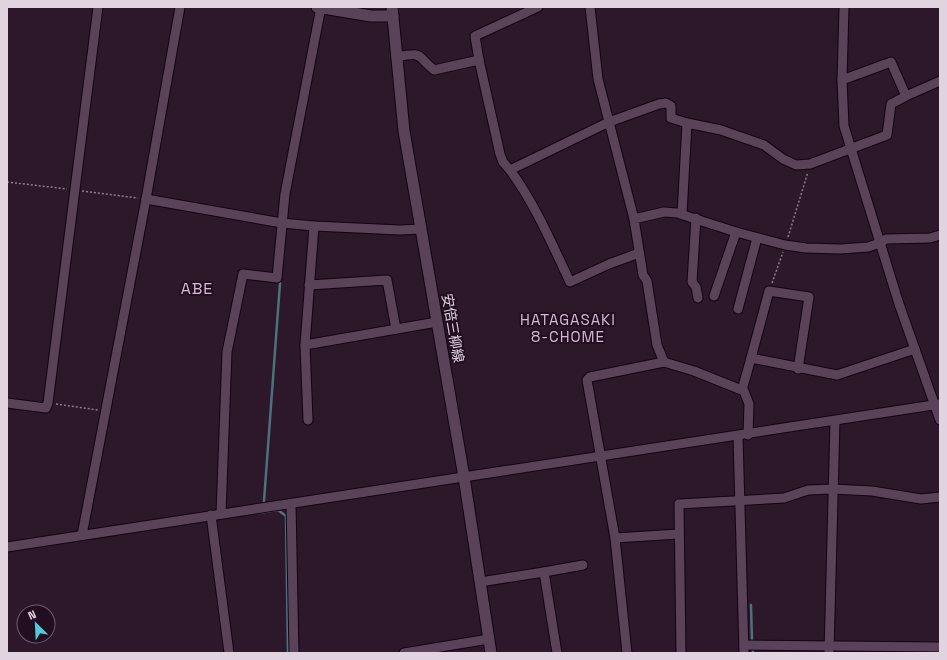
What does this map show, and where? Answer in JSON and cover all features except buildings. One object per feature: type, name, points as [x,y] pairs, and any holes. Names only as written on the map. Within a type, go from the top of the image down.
[{"type":"street","points":[[7,403],[46,408],[48,403],[98,7]]},
{"type":"street","points":[[82,535],[146,199],[180,7]]},
{"type":"street","points":[[221,514],[227,352],[243,274],[277,278],[285,194],[320,7],[371,16],[393,12]]},
{"type":"street","points":[[538,7],[475,36],[479,60],[503,162],[521,185],[542,222],[570,282],[609,264],[639,253]]},
{"type":"street","points":[[590,7],[598,79],[634,219],[643,275],[647,281],[657,345],[664,362]]},
{"type":"street","points":[[844,7],[842,80],[844,126],[880,243],[915,349],[937,405],[940,420]]},
{"type":"street","name":"安倍三柳線","points":[[393,12],[404,131],[464,477],[491,653]]},
{"type":"street","points":[[396,57],[414,54],[421,56],[434,70],[479,60]]},
{"type":"street","points":[[842,80],[891,62],[906,96]]},
{"type":"street","points":[[510,170],[609,122],[659,104],[671,106],[671,118],[721,130],[764,145],[783,159],[796,165],[810,164],[851,147],[887,135],[891,104],[940,81]]},
{"type":"street","points":[[682,214],[687,123]]},
{"type":"street","points":[[146,199],[282,223],[400,230],[420,229]]},
{"type":"street","points":[[634,219],[664,212],[682,214],[736,232],[785,245],[840,249],[868,247],[880,243],[886,239],[930,238],[940,236]]},
{"type":"street","points":[[696,218],[692,282],[696,287],[698,298]]},
{"type":"street","points":[[308,420],[305,345],[314,226]]},
{"type":"street","points":[[714,296],[736,232]]},
{"type":"street","points":[[738,309],[758,238]]},
{"type":"street","points":[[309,285],[387,280],[396,329]]},
{"type":"street","points":[[742,390],[769,292],[809,297],[798,369]]},
{"type":"street","points":[[305,345],[437,322]]},
{"type":"street","points":[[751,358],[798,369],[837,375],[915,349]]},
{"type":"street","points":[[627,653],[615,538],[602,457],[587,380],[590,376],[664,362],[694,371],[742,390],[748,396],[748,435]]},
{"type":"street","points":[[7,547],[835,422],[937,405]]},
{"type":"street","points":[[829,650],[832,489],[835,422]]},
{"type":"street","points":[[738,436],[744,649],[829,650],[940,646]]},
{"type":"street","points":[[682,653],[678,534],[679,504],[784,498],[808,490],[832,489],[865,490],[921,499],[940,498]]},
{"type":"street","points":[[291,504],[294,653]]},
{"type":"street","points":[[211,515],[229,653]]},
{"type":"street","points":[[615,538],[678,534]]},
{"type":"street","points":[[480,582],[583,565]]},
{"type":"street","points":[[544,572],[557,653]]},
{"type":"street","points":[[404,653],[489,639]]},
{"type":"path","points":[[769,292],[810,164]]},
{"type":"path","points":[[48,403],[106,411]]},
{"type":"waterway","points":[[264,501],[280,283]]},
{"type":"waterway","points":[[258,513],[278,510],[286,516],[288,653]]},
{"type":"waterway","points":[[751,605],[752,642]]},
{"type":"waterway","points":[[753,647],[753,653]]},
{"type":"district","name":"ABE","points":[[197,288]]},
{"type":"district","name":"HATAGASAKI 8-CHOME","points":[[568,328]]}]
